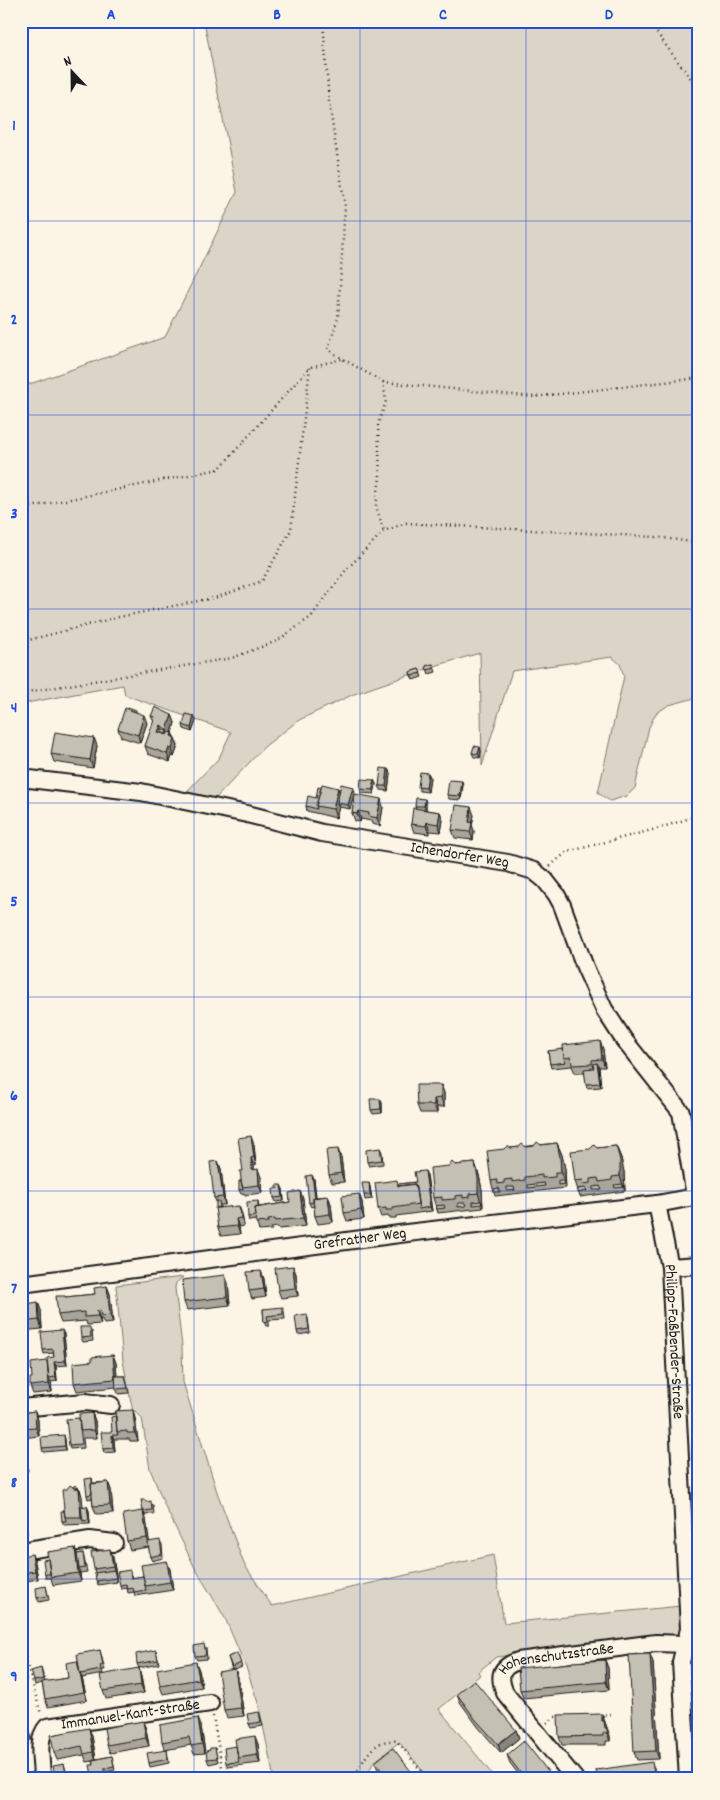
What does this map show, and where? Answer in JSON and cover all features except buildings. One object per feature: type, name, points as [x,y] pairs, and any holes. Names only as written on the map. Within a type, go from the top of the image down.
[{"type":"street","name":"Ichendorfer Weg","points":[[21,778],[141,792],[247,814],[322,833],[508,863],[527,868],[539,875],[562,905],[585,967],[604,1009],[624,1040],[681,1112],[697,1196]]},
{"type":"street","name":"Grefrather Weg","points":[[21,1284],[407,1233],[657,1204],[697,1196]]},
{"type":"street","name":"Philipp-Faßbender-Straße","points":[[657,1204],[670,1267],[689,1629],[681,1662],[688,1779]]},
{"type":"street","points":[[670,1267],[699,1265]]},
{"type":"street","points":[[21,1408],[86,1402],[111,1405]]},
{"type":"street","points":[[21,1551],[90,1540],[114,1543]]},
{"type":"street","name":"Hohenschutzstraße","points":[[575,1779],[505,1693],[501,1685],[501,1676],[504,1668],[518,1661],[656,1643],[685,1644]]},
{"type":"street","name":"Immanuel-Kant-Straße","points":[[38,1779],[42,1778],[41,1739],[47,1727],[210,1703]]},
{"type":"path","points":[[323,21],[329,102],[345,206],[338,318],[328,349],[383,382],[534,397],[699,378]]},
{"type":"path","points":[[648,21],[699,90]]},
{"type":"path","points":[[21,509],[219,468],[310,367],[342,359]]},
{"type":"path","points":[[21,642],[119,617],[218,597],[262,581],[291,530],[310,367]]},
{"type":"path","points":[[383,382],[386,400],[378,424],[380,477],[376,506],[384,531]]},
{"type":"path","points":[[21,693],[232,658],[277,641],[311,617],[346,570],[384,531],[406,523],[656,537],[699,543]]},
{"type":"path","points":[[539,875],[567,852],[660,828],[699,815]]},
{"type":"path","points":[[21,1643],[42,1720],[47,1727]]},
{"type":"path","points":[[21,1681],[31,1677]]},
{"type":"path","points":[[210,1703],[224,1779]]},
{"type":"path","points":[[594,1715],[613,1714]]},
{"type":"path","points":[[537,1732],[550,1720],[564,1717]]},
{"type":"path","points":[[353,1779],[364,1758],[380,1742],[388,1740],[397,1741],[428,1779]]},
{"type":"shaded area","points":[[204,21],[699,21],[699,697],[669,705],[656,713],[649,727],[635,788],[627,796],[610,801],[598,793],[624,676],[620,664],[612,657],[512,671],[482,766],[480,653],[438,665],[354,694],[299,720],[265,746],[215,799],[186,792],[219,758],[231,732],[125,695],[123,685],[21,704],[21,387],[165,337],[237,192]]},
{"type":"shaded area","points":[[183,1277],[176,1283],[175,1288],[182,1346],[183,1382],[217,1492],[244,1564],[272,1606],[493,1555],[504,1623],[692,1605],[693,1632],[496,1657],[478,1672],[480,1675],[439,1709],[496,1779],[429,1779],[399,1742],[373,1763],[366,1779],[274,1779],[259,1706],[247,1670],[225,1618],[195,1568],[165,1506],[150,1469],[142,1418],[135,1411],[133,1412],[123,1361],[116,1285]]}]
